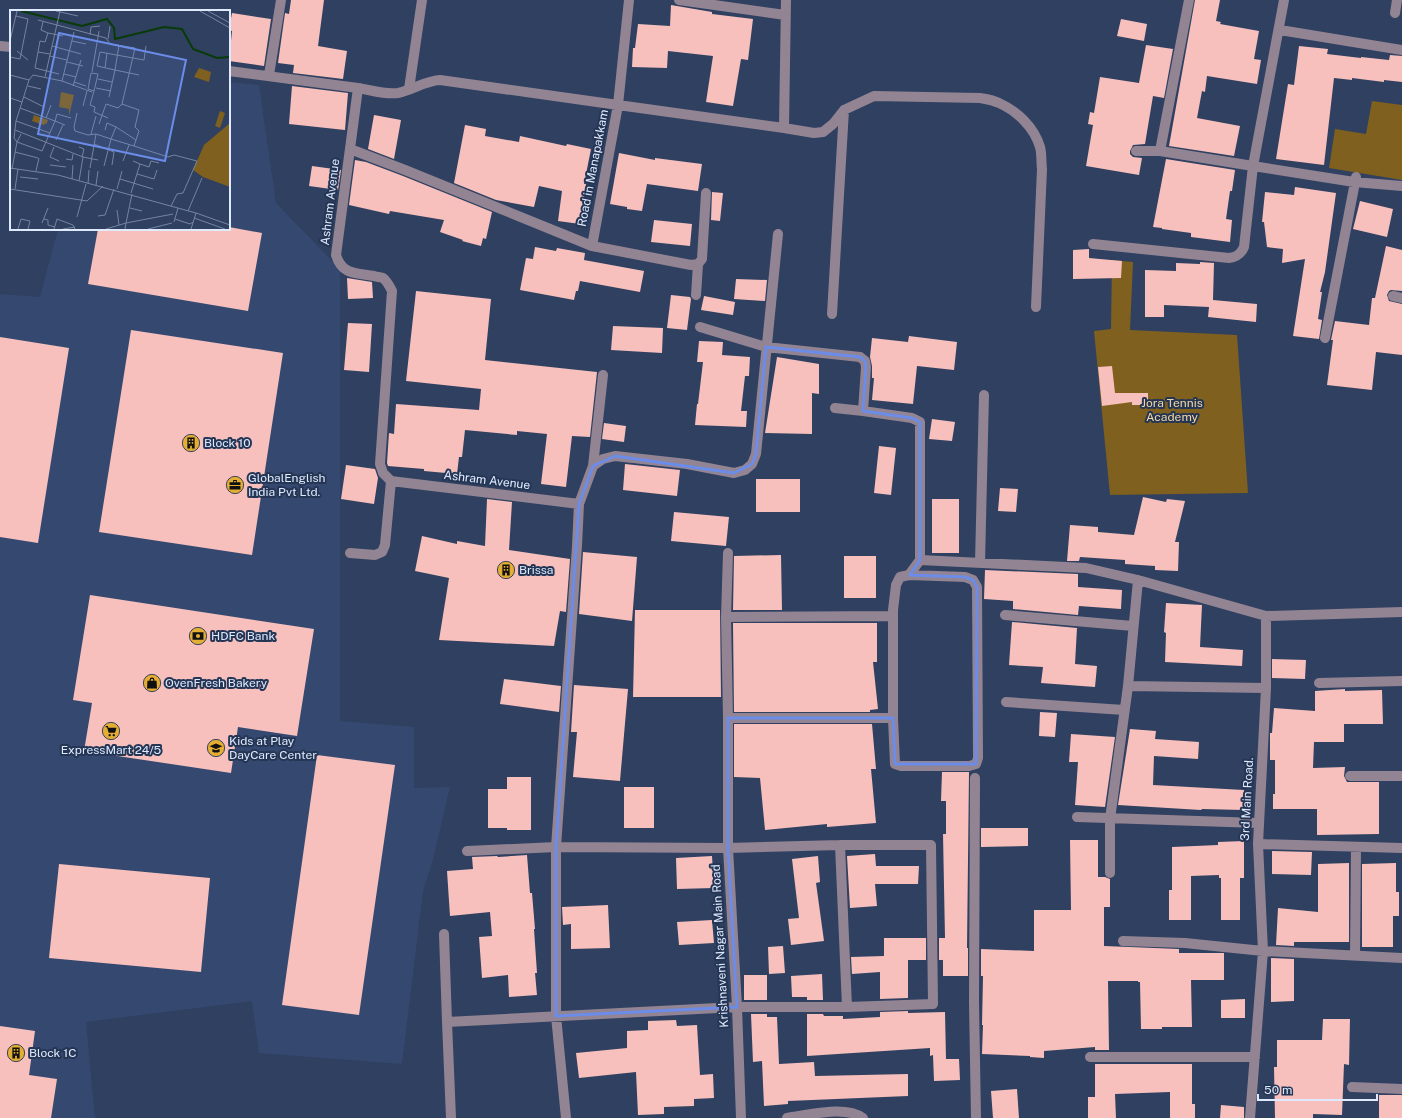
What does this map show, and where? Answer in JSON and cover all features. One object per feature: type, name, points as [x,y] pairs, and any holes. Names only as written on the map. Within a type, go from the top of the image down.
[{"type":"street","points":[[269,75],[281,0]]},
{"type":"street","points":[[409,89],[422,0]]},
{"type":"street","points":[[230,71],[269,75],[387,93],[398,93],[431,80],[440,80],[618,105],[629,0]]},
{"type":"street","points":[[679,0],[785,15]]},
{"type":"street","points":[[784,128],[786,0]]},
{"type":"street","points":[[1160,151],[1189,0]]},
{"type":"street","points":[[1093,244],[1229,258],[1235,257],[1241,253],[1244,247],[1253,166],[1280,30],[1284,0]]},
{"type":"street","points":[[1395,13],[1397,0]]},
{"type":"street","points":[[1280,30],[1402,50]]},
{"type":"street","points":[[0,46],[10,47]]},
{"type":"street","name":"Ashram Avenue","points":[[358,88],[336,255],[338,263],[342,268],[348,271],[383,278],[392,291],[380,464],[383,473],[391,481],[579,504]]},
{"type":"street","points":[[832,314],[844,110],[874,96],[980,98],[997,102],[1013,110],[1026,122],[1034,134],[1040,148],[1042,169],[1036,307]]},
{"type":"street","name":"Road in Manapakkam","points":[[350,149],[592,246],[618,105],[814,133],[823,132],[833,124],[844,110]]},
{"type":"street","points":[[1136,151],[1160,151],[1253,166],[1402,186]]},
{"type":"street","points":[[1325,338],[1355,179]]},
{"type":"street","points":[[696,296],[698,264],[702,259],[706,193]]},
{"type":"street","points":[[593,466],[603,459],[615,456],[688,464],[734,473],[745,470],[752,464],[756,454],[778,234]]},
{"type":"street","points":[[592,246],[691,265],[698,264]]},
{"type":"street","points":[[700,328],[766,347],[860,357],[865,361],[866,367],[863,411]]},
{"type":"street","points":[[566,1118],[556,1016],[556,847],[578,546],[579,504],[593,466],[602,375]]},
{"type":"street","points":[[980,563],[984,395]]},
{"type":"street","points":[[835,408],[912,418],[920,422],[920,560],[909,575]]},
{"type":"street","points":[[350,554],[375,555],[382,552],[385,545],[391,481]]},
{"type":"street","points":[[447,1022],[737,1007],[846,1007],[932,1004],[931,845],[840,845],[728,848],[726,617],[728,553]]},
{"type":"street","points":[[920,560],[1086,568],[1138,580],[1266,616],[1402,612]]},
{"type":"street","points":[[909,575],[965,577],[974,580],[977,587],[978,758],[976,764],[970,766],[901,766],[895,764],[893,718],[893,616],[896,584],[900,577],[909,575]]},
{"type":"street","points":[[1110,873],[1110,819],[1128,686],[1138,580]]},
{"type":"street","points":[[1005,615],[1133,626]]},
{"type":"street","points":[[726,617],[893,616]]},
{"type":"street","name":"3rd Main Road.","points":[[1250,1118],[1263,951],[1258,823],[1266,688],[1266,616]]},
{"type":"street","points":[[1320,683],[1402,681]]},
{"type":"street","points":[[1128,686],[1266,688]]},
{"type":"street","points":[[1006,702],[1124,710]]},
{"type":"street","points":[[728,718],[893,718]]},
{"type":"street","points":[[1350,776],[1402,776]]},
{"type":"street","points":[[974,778],[974,1002],[976,1118]]},
{"type":"street","points":[[1077,817],[1258,823]]},
{"type":"street","points":[[1258,844],[1402,848]]},
{"type":"street","points":[[840,845],[846,1007]]},
{"type":"street","name":"Krishnaveni Nagar Main Road","points":[[467,851],[556,847],[728,848],[737,1007],[741,1118]]},
{"type":"street","points":[[1355,956],[1356,847]]},
{"type":"street","points":[[444,934],[451,1118]]},
{"type":"street","points":[[1123,941],[1185,944],[1263,951],[1402,958]]},
{"type":"street","points":[[1090,1057],[1255,1057]]},
{"type":"street","points":[[1352,1087],[1402,1089]]},
{"type":"street","points":[[787,1118],[842,1110],[856,1113],[863,1118]]},
{"type":"highlighted area","points":[[766,347],[860,357],[865,361],[866,367],[863,411],[912,418],[920,422],[920,560],[910,575],[965,577],[973,580],[977,587],[976,764],[895,764],[893,718],[728,718],[728,848],[737,1007],[556,1016],[556,847],[579,504],[593,466],[615,456],[734,473],[752,464],[756,454]]},
{"type":"shaded area","points":[[230,82],[259,85],[276,203],[340,269],[340,721],[414,727],[414,788],[450,787],[432,863],[423,891],[402,1064],[259,1053],[252,1001],[86,1022],[95,1118],[0,1118],[0,294],[40,297],[58,230],[230,230]]},
{"type":"green space","points":[[1372,101],[1402,105],[1402,180],[1329,168],[1335,129],[1366,134]]},
{"type":"green space","name":"Jora Tennis Academy","points":[[1112,260],[1133,262],[1130,330],[1237,335],[1248,493],[1110,495],[1094,331],[1111,329]]},
{"type":"building","points":[[291,0],[324,0],[318,46],[347,51],[343,79],[293,73],[294,65],[278,63],[285,13],[289,14]]},
{"type":"building","points":[[1195,0],[1220,0],[1216,21],[1221,22],[1220,24],[1259,31],[1254,59],[1261,60],[1257,84],[1207,76],[1205,92],[1202,91],[1197,118],[1240,126],[1234,156],[1169,146]]},
{"type":"building","points":[[671,5],[712,12],[712,14],[753,19],[748,60],[741,59],[733,106],[706,102],[713,56],[668,51],[667,68],[632,67],[633,48],[635,48],[638,24],[670,26]]},
{"type":"building","points":[[232,13],[271,19],[264,66],[230,61],[232,31],[230,30]]},
{"type":"building","points":[[1121,19],[1147,24],[1144,41],[1117,36]]},
{"type":"building","points":[[1146,45],[1173,49],[1164,98],[1153,96],[1145,144],[1133,145],[1130,151],[1130,154],[1133,157],[1142,158],[1139,175],[1086,166],[1093,125],[1088,124],[1090,112],[1094,113],[1100,77],[1139,83]]},
{"type":"building","points":[[1299,46],[1328,49],[1327,54],[1361,58],[1389,60],[1390,55],[1402,56],[1402,82],[1334,78],[1324,165],[1276,159],[1288,84],[1294,85]]},
{"type":"building","points":[[292,86],[348,93],[345,130],[289,124]]},
{"type":"building","points":[[374,115],[401,120],[394,159],[368,149]]},
{"type":"building","points":[[465,125],[486,129],[485,136],[519,142],[520,136],[566,146],[567,144],[591,149],[584,184],[586,184],[580,224],[558,221],[562,191],[539,186],[534,207],[496,200],[454,183]]},
{"type":"building","points":[[619,153],[655,160],[655,158],[702,164],[698,191],[647,184],[642,211],[627,209],[627,207],[610,204]]},
{"type":"building","points":[[1166,159],[1235,170],[1226,219],[1232,220],[1230,242],[1191,237],[1191,233],[1153,227]]},
{"type":"building","points":[[355,160],[366,162],[403,176],[492,212],[486,239],[483,238],[481,246],[462,241],[463,240],[440,232],[444,220],[390,211],[389,214],[349,205]]},
{"type":"building","points":[[312,166],[341,170],[338,190],[309,186]]},
{"type":"building","points":[[1295,187],[1336,193],[1325,272],[1320,292],[1322,292],[1318,319],[1322,320],[1319,339],[1293,336],[1305,259],[1282,263],[1283,249],[1267,247],[1264,222],[1262,222],[1265,192],[1294,195]]},
{"type":"building","points":[[712,192],[723,193],[720,221],[711,220]]},
{"type":"building","points":[[1360,201],[1393,209],[1387,237],[1353,229]]},
{"type":"building","points":[[654,220],[692,224],[690,246],[651,242]]},
{"type":"building","points":[[230,227],[262,233],[248,311],[88,284],[98,230],[230,230]]},
{"type":"building","points":[[1386,246],[1402,250],[1402,291],[1391,290],[1387,295],[1389,301],[1402,304],[1402,355],[1376,352],[1372,390],[1327,385],[1333,340],[1331,340],[1335,321],[1369,325],[1372,298],[1375,298]]},
{"type":"building","points":[[535,247],[556,251],[557,248],[585,253],[584,260],[644,271],[640,292],[580,281],[574,300],[520,290],[526,258],[533,259]]},
{"type":"building","points":[[1089,249],[1089,258],[1122,261],[1121,278],[1073,279],[1073,250]]},
{"type":"building","points":[[1200,262],[1214,263],[1213,300],[1257,304],[1256,322],[1208,317],[1209,307],[1164,305],[1164,317],[1145,317],[1145,270],[1176,271],[1176,263],[1200,264]]},
{"type":"building","points":[[347,278],[372,282],[373,298],[348,299]]},
{"type":"building","points":[[736,279],[767,280],[765,301],[734,299]]},
{"type":"building","points":[[416,291],[491,299],[485,360],[597,372],[590,437],[572,436],[566,487],[541,484],[547,434],[517,431],[517,435],[465,430],[462,457],[459,457],[457,474],[388,466],[389,433],[394,434],[396,404],[479,410],[481,389],[406,381]]},
{"type":"building","points":[[671,295],[690,297],[691,299],[687,330],[667,328]]},
{"type":"building","points":[[704,296],[735,302],[733,315],[701,310]]},
{"type":"building","points":[[348,323],[372,324],[369,372],[344,370]]},
{"type":"building","points":[[613,326],[663,328],[662,353],[611,350]]},
{"type":"building","name":"Block 10","points":[[131,330],[283,353],[252,555],[99,532]]},
{"type":"building","points":[[909,336],[957,342],[954,370],[917,366],[913,404],[872,400],[874,378],[872,378],[870,357],[872,338],[908,342]]},
{"type":"building","points":[[0,337],[69,348],[38,543],[0,537]]},
{"type":"building","points":[[699,341],[723,342],[722,355],[750,357],[749,376],[745,376],[741,411],[747,411],[746,427],[695,425],[703,362],[697,362]]},
{"type":"building","points":[[777,357],[819,364],[819,394],[812,393],[812,434],[765,433]]},
{"type":"building","points":[[1112,366],[1115,393],[1148,393],[1148,405],[1132,405],[1132,402],[1102,406],[1098,367]]},
{"type":"building","points":[[932,419],[955,422],[952,441],[929,439]]},
{"type":"building","points":[[604,423],[626,426],[624,442],[602,439]]},
{"type":"building","points":[[879,446],[896,448],[891,495],[874,493]]},
{"type":"building","points":[[625,464],[680,470],[677,496],[623,490]]},
{"type":"building","points":[[346,465],[375,469],[378,478],[374,504],[341,499]]},
{"type":"building","points":[[756,479],[800,479],[800,512],[756,512]]},
{"type":"building","points":[[1000,488],[1018,489],[1016,512],[998,511]]},
{"type":"building","points":[[1143,497],[1166,502],[1167,499],[1185,501],[1175,542],[1179,542],[1178,571],[1155,570],[1155,566],[1125,564],[1125,560],[1080,557],[1079,561],[1067,561],[1070,525],[1098,527],[1098,532],[1134,535]]},
{"type":"building","points":[[487,499],[512,502],[509,550],[570,559],[566,612],[560,611],[554,646],[439,640],[449,578],[415,571],[422,536],[457,544],[457,541],[485,546]]},
{"type":"building","points":[[932,499],[959,499],[959,553],[932,553]]},
{"type":"building","points":[[674,512],[729,517],[726,546],[671,541]]},
{"type":"building","points":[[583,552],[637,557],[632,621],[579,614]]},
{"type":"building","points":[[781,555],[782,610],[733,610],[734,556]]},
{"type":"building","points":[[844,556],[876,556],[876,598],[844,598]]},
{"type":"building","points":[[985,570],[1078,574],[1078,587],[1122,590],[1121,609],[1079,606],[1078,615],[1013,609],[1013,601],[984,599]]},
{"type":"building","points":[[90,595],[314,629],[297,736],[238,727],[231,773],[84,751],[92,703],[73,700]]},
{"type":"building","points":[[1166,603],[1202,605],[1200,647],[1243,650],[1242,666],[1165,662],[1166,633],[1164,632]]},
{"type":"building","points":[[635,610],[720,610],[721,697],[633,697]]},
{"type":"building","points":[[1012,622],[1077,628],[1075,664],[1097,666],[1095,687],[1041,683],[1043,667],[1009,665]]},
{"type":"building","points":[[733,623],[877,623],[877,662],[873,662],[878,709],[870,710],[870,712],[734,712]]},
{"type":"building","points":[[1272,659],[1306,660],[1305,679],[1272,678]]},
{"type":"building","points":[[504,679],[561,686],[559,712],[500,704]]},
{"type":"building","points":[[574,685],[628,689],[620,781],[573,777],[577,732],[571,732]]},
{"type":"building","points":[[1345,689],[1345,691],[1382,690],[1383,724],[1344,724],[1344,742],[1314,742],[1313,768],[1345,767],[1344,776],[1347,782],[1379,782],[1379,834],[1317,835],[1317,809],[1273,809],[1273,794],[1275,794],[1275,760],[1270,760],[1270,733],[1272,733],[1274,708],[1315,711],[1315,691]]},
{"type":"building","points":[[1040,712],[1057,713],[1055,737],[1039,736]]},
{"type":"building","points":[[734,724],[872,724],[876,769],[871,769],[876,823],[827,827],[827,824],[765,830],[760,778],[734,777]]},
{"type":"building","points":[[1130,729],[1156,731],[1155,739],[1199,742],[1198,759],[1154,756],[1153,785],[1244,790],[1243,810],[1201,810],[1118,805]]},
{"type":"building","points":[[1071,734],[1115,737],[1105,807],[1075,805],[1078,762],[1069,762]]},
{"type":"building","points":[[317,755],[395,765],[359,1015],[282,1005]]},
{"type":"building","points":[[942,772],[969,772],[968,976],[943,976],[943,960],[939,960],[939,938],[945,938],[943,834],[946,834],[946,801],[941,801]]},
{"type":"building","points":[[507,777],[531,777],[531,830],[488,828],[488,789],[507,789]]},
{"type":"building","points":[[624,787],[654,787],[654,828],[624,828]]},
{"type":"building","points":[[981,828],[1028,828],[1028,846],[981,847]]},
{"type":"building","points":[[1070,840],[1098,840],[1098,877],[1110,879],[1110,907],[1104,907],[1104,946],[1179,949],[1179,953],[1224,953],[1224,980],[1191,980],[1192,1027],[1141,1029],[1140,982],[1108,981],[1109,1050],[1095,1050],[1095,1047],[1044,1051],[1044,1058],[982,1054],[983,976],[981,976],[981,949],[1034,951],[1034,910],[1071,910]]},
{"type":"building","points":[[1244,841],[1244,878],[1240,878],[1240,920],[1221,920],[1221,878],[1219,878],[1219,875],[1191,876],[1191,920],[1169,920],[1169,890],[1172,890],[1172,847],[1218,845],[1218,842]]},
{"type":"building","points":[[1272,851],[1312,852],[1311,875],[1272,874]]},
{"type":"building","points":[[875,854],[876,866],[919,866],[918,884],[875,884],[877,906],[850,908],[847,856]]},
{"type":"building","points":[[527,855],[535,929],[537,973],[535,973],[537,995],[509,997],[508,975],[482,978],[479,937],[492,936],[490,912],[450,916],[447,871],[473,869],[472,857]]},
{"type":"building","points":[[712,856],[714,888],[677,889],[676,858]]},
{"type":"building","points":[[818,856],[820,882],[816,883],[824,941],[791,945],[788,919],[799,918],[792,859]]},
{"type":"building","points":[[1349,863],[1349,942],[1294,942],[1294,946],[1276,945],[1278,908],[1318,912],[1318,864]]},
{"type":"building","points":[[1396,863],[1396,892],[1399,892],[1399,916],[1393,916],[1393,947],[1362,947],[1362,864]]},
{"type":"building","points":[[59,864],[210,878],[201,972],[49,958]]},
{"type":"building","points":[[608,905],[610,948],[571,949],[571,924],[563,925],[562,907]]},
{"type":"building","points":[[712,920],[714,943],[679,945],[677,922]]},
{"type":"building","points":[[884,938],[926,938],[926,960],[908,960],[908,998],[880,999],[880,972],[852,974],[851,957],[884,956]]},
{"type":"building","points":[[783,946],[785,973],[769,974],[768,947]]},
{"type":"building","points":[[1271,958],[1294,959],[1294,1001],[1271,1002]]},
{"type":"building","points":[[822,974],[823,1000],[807,1000],[807,997],[792,997],[791,976]]},
{"type":"building","points":[[744,975],[767,975],[767,1000],[744,1000]]},
{"type":"building","points":[[1245,999],[1245,1018],[1221,1018],[1221,1000]]},
{"type":"building","points":[[908,1011],[908,1013],[945,1012],[946,1059],[959,1059],[960,1080],[934,1081],[933,1055],[930,1056],[930,1048],[807,1056],[807,1014],[843,1016],[843,1019],[880,1017],[880,1012]]},
{"type":"building","points":[[751,1014],[767,1014],[767,1017],[777,1017],[779,1064],[814,1062],[815,1076],[908,1074],[908,1096],[788,1101],[788,1104],[764,1106],[762,1061],[753,1062]]},
{"type":"building","points":[[1323,1019],[1350,1019],[1349,1065],[1344,1064],[1342,1115],[1313,1114],[1313,1118],[1275,1118],[1274,1067],[1277,1067],[1277,1040],[1322,1040]]},
{"type":"building","points":[[676,1020],[677,1026],[697,1025],[700,1075],[713,1074],[714,1098],[694,1099],[694,1106],[664,1107],[664,1114],[638,1115],[636,1072],[579,1078],[576,1053],[627,1048],[627,1031],[648,1030],[648,1021]]},
{"type":"building","name":"Block 1C","points":[[0,1026],[35,1031],[29,1075],[57,1079],[51,1118],[0,1118]]},
{"type":"building","points":[[1095,1064],[1192,1064],[1192,1104],[1195,1104],[1195,1118],[1170,1118],[1170,1092],[1115,1094],[1116,1118],[1088,1118],[1088,1097],[1095,1097]]},
{"type":"building","points":[[1017,1089],[1019,1118],[993,1118],[991,1091]]},
{"type":"building","points":[[1379,1095],[1402,1095],[1402,1118],[1379,1118]]},
{"type":"building","points":[[1221,1105],[1244,1107],[1244,1118],[1220,1118]]},
{"type":"place","name":"Block 10","points":[[191,443]]},
{"type":"place","name":"GlobalEnglish India Pvt Ltd.","points":[[235,485]]},
{"type":"place","name":"Brissa","points":[[506,570]]},
{"type":"place","name":"HDFC Bank","points":[[198,636]]},
{"type":"place","name":"OvenFresh Bakery","points":[[152,683]]},
{"type":"place","name":"ExpressMart 24/5","points":[[111,731]]},
{"type":"place","name":"Kids at Play DayCare Center","points":[[216,748]]},
{"type":"place","name":"Block 1C","points":[[16,1053]]}]
